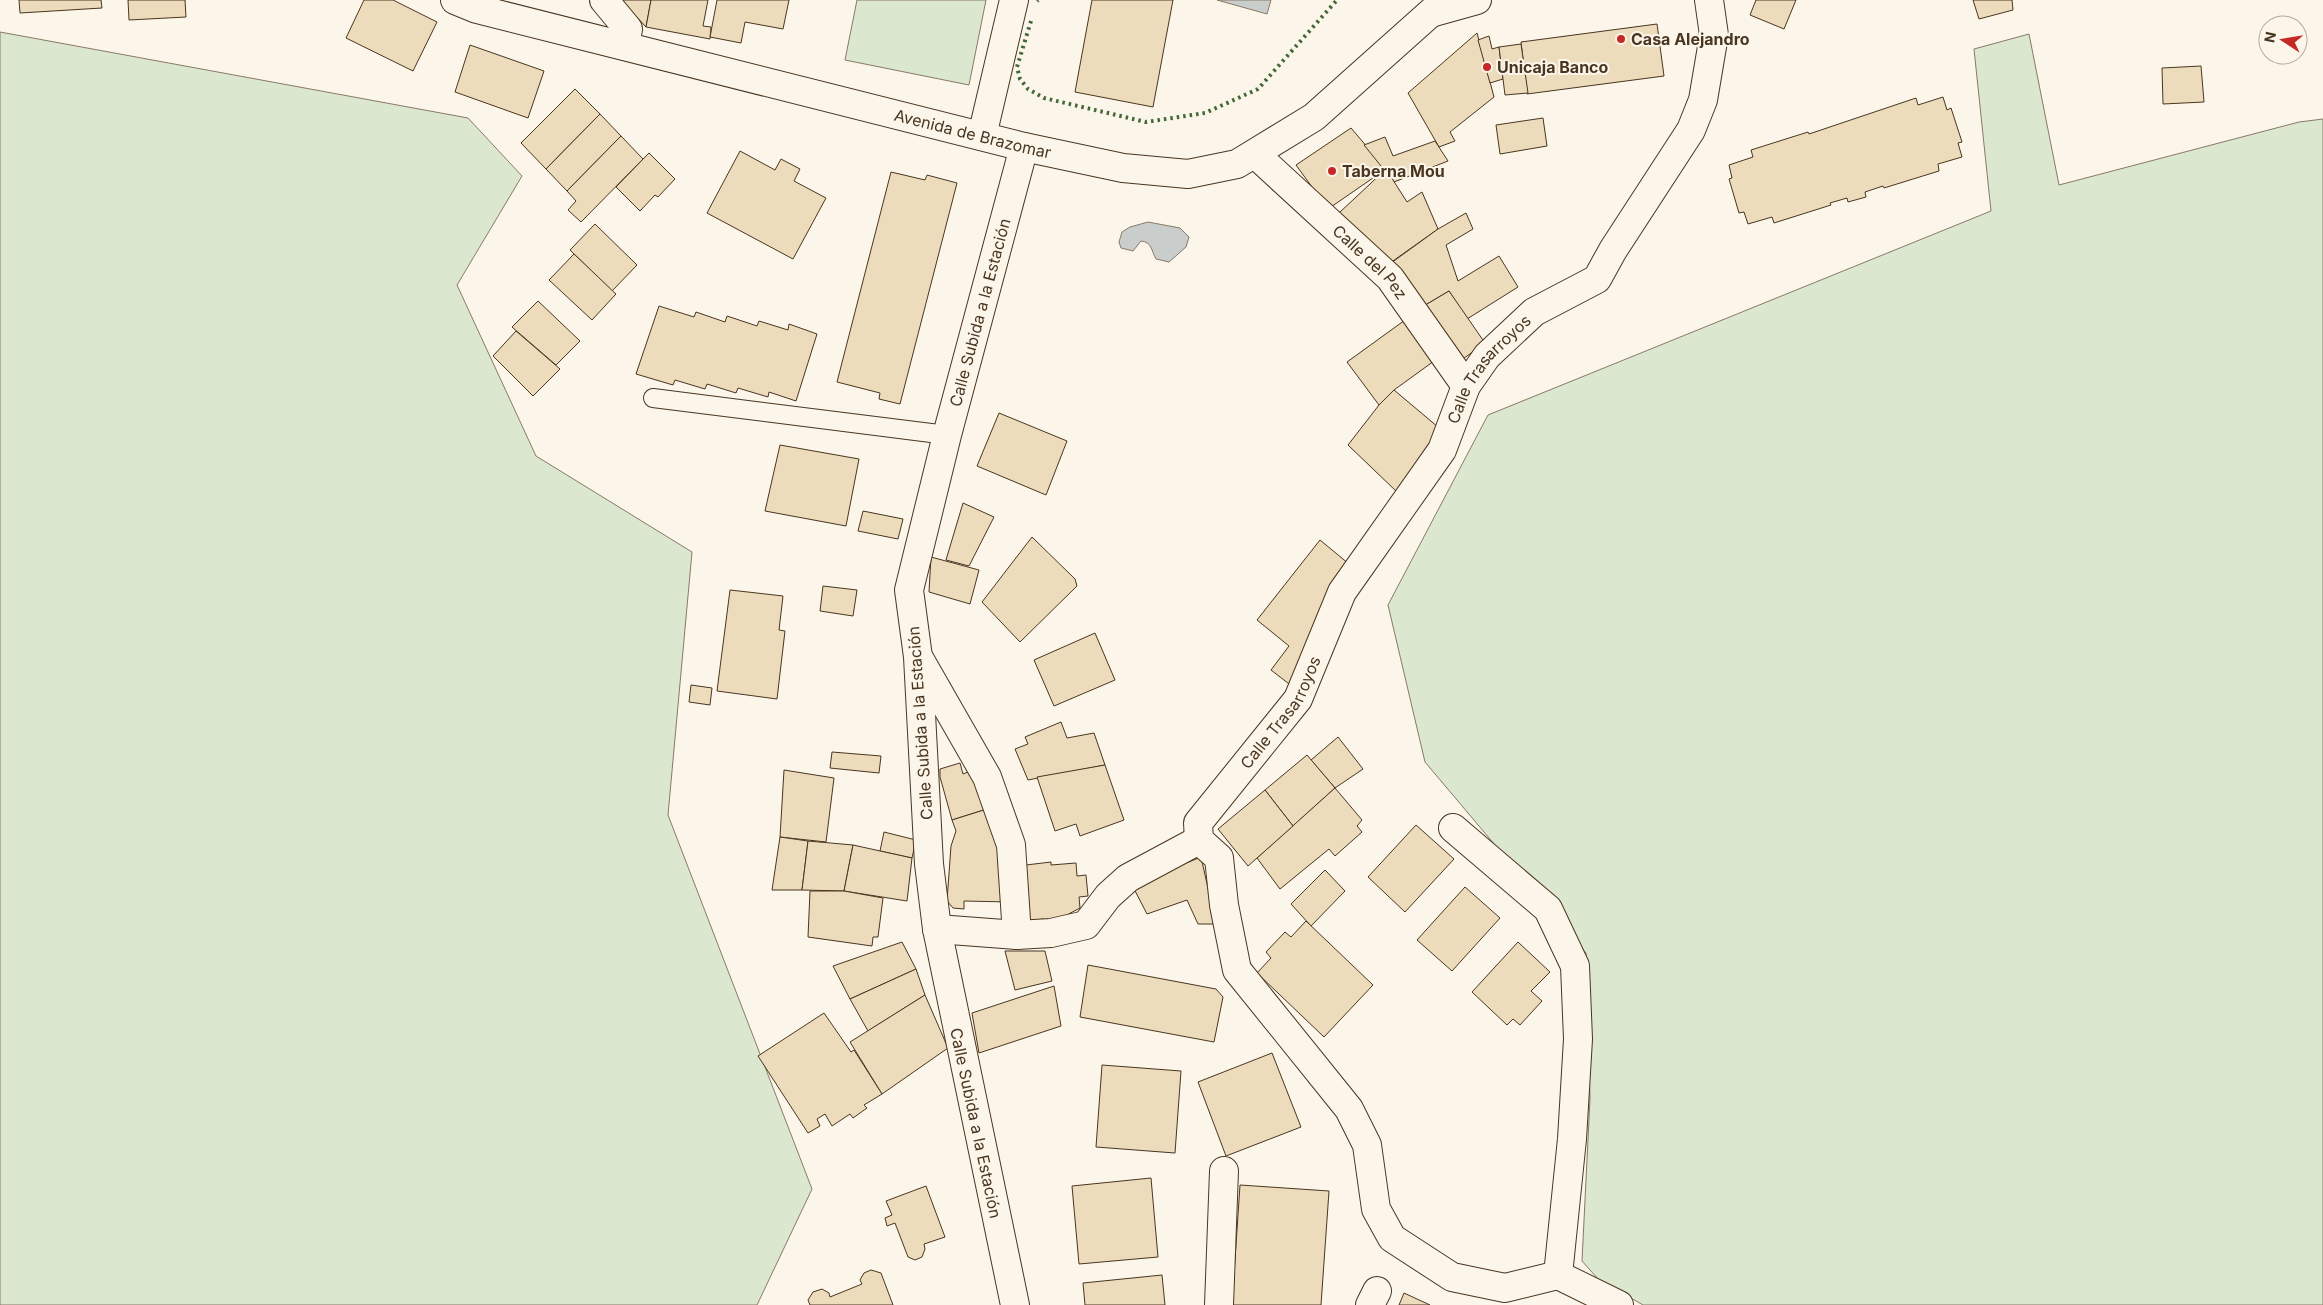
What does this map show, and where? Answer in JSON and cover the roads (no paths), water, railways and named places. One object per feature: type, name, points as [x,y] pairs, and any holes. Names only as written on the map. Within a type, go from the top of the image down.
[{"type":"main road","name":"Avenida de Brazomar","points":[[456,0],[478,9],[1024,147],[1123,168],[1188,174],[1237,164],[1314,117],[1440,6]]},
{"type":"main road","points":[[604,0],[628,29],[625,46]]},
{"type":"main road","points":[[982,136],[1014,0]]},
{"type":"main road","points":[[1440,6],[1477,0]]},
{"type":"main road","name":"Calle Trasarroyos","points":[[1198,840],[1198,823],[1298,699],[1342,592],[1442,450],[1466,386],[1487,356],[1534,312],[1597,280],[1613,250],[1690,130],[1703,100],[1714,35],[1709,0]]},
{"type":"main road","name":"Calle Subida a la Estación","points":[[1015,1305],[937,930],[928,864],[918,657],[909,590],[947,435],[1024,147]]},
{"type":"main road","name":"Calle del Pez","points":[[1256,154],[1390,278],[1466,386]]},
{"type":"main road","points":[[918,657],[987,777],[1011,845],[1017,935]]},
{"type":"main road","points":[[1453,828],[1548,909],[1574,966],[1578,1039],[1572,1139],[1558,1276]]},
{"type":"main road","points":[[937,930],[1017,935],[1051,932],[1086,925],[1108,896],[1128,878],[1198,840],[1219,858],[1224,904],[1237,970],[1350,1109],[1367,1145],[1376,1209],[1392,1238],[1452,1277],[1505,1288],[1558,1276],[1618,1305]]},
{"type":"main road","points":[[1219,1305],[1224,1171]]},
{"type":"lane","points":[[652,398],[947,435]]},
{"type":"place","name":"Casa Alejandro","points":[[1621,39]]},
{"type":"place","name":"Unicaja Banco","points":[[1487,67]]},
{"type":"place","name":"Taberna Mou","points":[[1332,171]]}]
